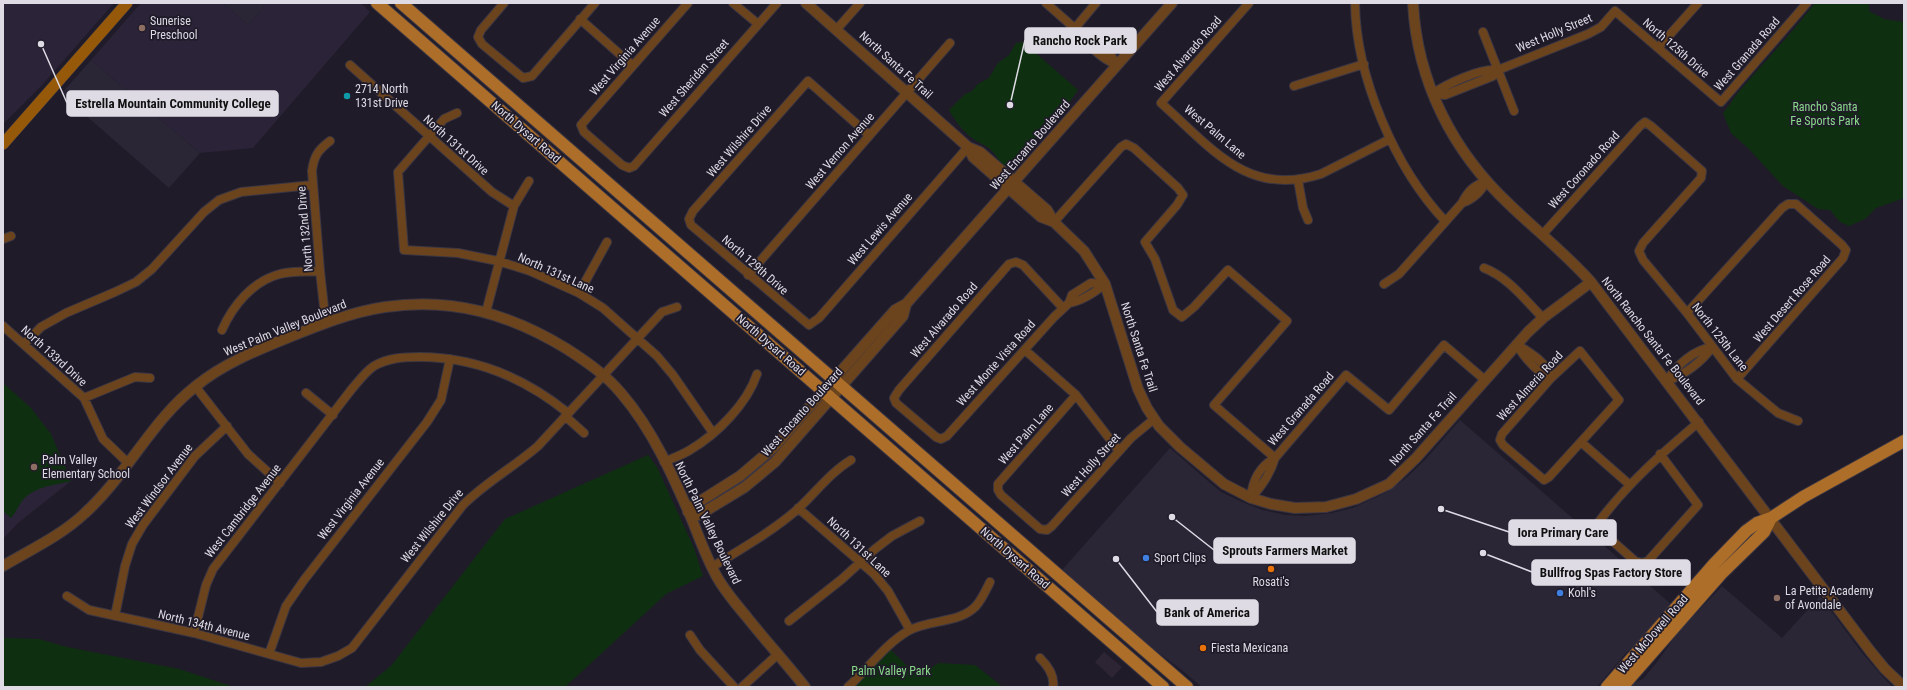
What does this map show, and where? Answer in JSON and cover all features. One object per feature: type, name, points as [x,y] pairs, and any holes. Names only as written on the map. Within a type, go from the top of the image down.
[{"type":"main road","points":[[3,144],[127,3]]},
{"type":"main road","name":"North Dysart Road","points":[[377,3],[1163,687]]},
{"type":"main road","name":"North Dysart Road","points":[[401,3],[1187,687]]},
{"type":"main road","name":"West McDowell Road","points":[[1607,687],[1737,540],[1757,523],[1771,518],[1803,497],[1904,441]]},
{"type":"main road","name":"West McDowell Road","points":[[1622,687],[1726,569],[1764,532],[1771,518]]},
{"type":"street","points":[[504,3],[480,30],[478,37],[482,44],[523,78],[532,76],[595,3]]},
{"type":"street","name":"West Virginia Avenue","points":[[581,126],[632,65],[688,3]]},
{"type":"street","points":[[733,3],[758,24]]},
{"type":"street","name":"West Sheridan Street","points":[[581,126],[584,132],[622,165],[629,168],[634,166],[777,3]]},
{"type":"street","name":"North Santa Fe Trail","points":[[806,3],[968,147],[973,157],[1047,210],[1054,222],[1084,251],[1105,284],[1138,389],[1154,419],[1166,434],[1216,478],[1251,498],[1283,506],[1313,508],[1340,504],[1373,492],[1389,484],[1405,471],[1516,344],[1543,318],[1591,282]]},
{"type":"street","points":[[836,30],[860,3]]},
{"type":"street","points":[[1046,3],[1088,40],[1091,46],[1108,61],[1117,65]]},
{"type":"street","points":[[1075,28],[1096,3]]},
{"type":"street","name":"West Encanto Boulevard","points":[[688,512],[699,515],[734,494],[756,479],[792,444],[828,395],[903,316],[906,304],[1172,3]]},
{"type":"street","name":"West Alvarado Road","points":[[1161,103],[1249,3]]},
{"type":"street","points":[[1355,3],[1358,33],[1364,64],[1374,100],[1390,139],[1414,183],[1445,222]]},
{"type":"street","name":"North Rancho Santa Fe Boulevard","points":[[1413,3],[1421,59],[1432,94],[1454,139],[1464,154],[1510,206],[1574,263],[1591,282],[1699,422],[1876,658],[1904,687]]},
{"type":"street","points":[[1658,48],[1698,3]]},
{"type":"street","name":"West Granada Road","points":[[1721,102],[1807,3]]},
{"type":"street","name":"West Holly Street","points":[[1432,94],[1443,87],[1489,69],[1498,70],[1588,34],[1601,27],[1615,11]]},
{"type":"street","name":"North 125th Drive","points":[[1615,11],[1721,102]]},
{"type":"street","points":[[580,19],[632,65]]},
{"type":"street","points":[[1484,32],[1514,111]]},
{"type":"street","name":"West Vernon Avenue","points":[[748,274],[950,43]]},
{"type":"street","name":"North 131st Drive","points":[[350,64],[428,136],[492,192],[514,206]]},
{"type":"street","points":[[1294,86],[1364,64]]},
{"type":"street","name":"West Wilshire Drive","points":[[689,219],[693,211],[808,81],[869,135]]},
{"type":"street","name":"West Palm Lane","points":[[1161,103],[1224,158],[1242,171],[1260,178],[1280,181],[1298,180],[1321,174],[1390,139]]},
{"type":"street","points":[[428,136],[444,119],[457,113]]},
{"type":"street","name":"West Coronado Road","points":[[1543,234],[1645,122],[1702,171],[1701,178],[1643,243],[1639,251]]},
{"type":"street","name":"North 131st Lane","points":[[428,136],[398,172],[404,250],[458,254],[498,261],[530,271],[579,293],[603,308],[638,338],[673,375],[713,433]]},
{"type":"street","name":"North 132nd Drive","points":[[329,321],[324,307],[312,184],[315,156],[318,151],[330,141]]},
{"type":"street","points":[[1054,222],[1121,147],[1126,144],[1134,148],[1184,195],[1145,242],[1156,258],[1173,310],[1182,317],[1194,307],[1228,270],[1287,322],[1214,405],[1275,458]]},
{"type":"street","name":"West Lewis Avenue","points":[[808,325],[819,318],[968,147]]},
{"type":"street","points":[[486,312],[498,261],[514,206],[529,180]]},
{"type":"street","points":[[1298,180],[1303,208],[1308,220]]},
{"type":"street","points":[[1384,284],[1399,274],[1476,185],[1487,181]]},
{"type":"street","points":[[24,344],[41,327],[66,313],[136,282],[152,270],[204,212],[219,200],[241,192],[312,184]]},
{"type":"street","name":"West Desert Rose Road","points":[[1687,314],[1782,208],[1788,204],[1796,204],[1846,250],[1843,258],[1737,379]]},
{"type":"street","name":"North 129th Drive","points":[[689,219],[691,225],[808,325]]},
{"type":"street","points":[[3,239],[11,236]]},
{"type":"street","points":[[579,293],[606,242]]},
{"type":"street","name":"North 125th Lane","points":[[1639,251],[1643,260],[1737,379],[1778,413],[1798,420]]},
{"type":"street","name":"West Alvarado Road","points":[[941,439],[936,437],[896,403],[894,398],[899,390],[1009,264],[1016,262],[1023,265],[1066,305]]},
{"type":"street","points":[[1484,268],[1495,272],[1543,318]]},
{"type":"street","points":[[222,330],[229,314],[240,300],[266,279],[280,274],[320,271]]},
{"type":"street","name":"West Monte Vista Road","points":[[941,439],[947,436],[1066,305],[1072,295],[1091,283],[1105,284]]},
{"type":"street","name":"West Palm Valley Boulevard","points":[[3,566],[64,530],[84,514],[104,494],[160,421],[195,386],[224,366],[329,321],[372,309],[398,306],[430,305],[460,307],[486,312],[540,332],[590,363],[622,394],[652,438],[664,462]]},
{"type":"street","name":"West Wilshire Drive","points":[[338,656],[352,648],[463,505],[480,488],[525,457],[567,415],[662,312],[677,307]]},
{"type":"street","name":"North 133rd Drive","points":[[3,326],[84,398],[103,439],[128,463]]},
{"type":"street","points":[[1516,344],[1526,358],[1544,375],[1551,378]]},
{"type":"street","name":"West Granada Road","points":[[1251,498],[1252,486],[1266,462],[1275,458],[1346,375],[1389,410],[1444,345],[1484,380]]},
{"type":"street","points":[[1667,381],[1673,370],[1686,360],[1702,348],[1712,347]]},
{"type":"street","points":[[1025,350],[1076,395],[1119,451]]},
{"type":"street","name":"West Almeria Road","points":[[1580,351],[1619,400],[1549,477],[1544,480],[1503,445],[1500,440],[1502,434],[1551,378],[1580,351]]},
{"type":"street","points":[[450,358],[485,366],[534,388],[567,415],[584,433]]},
{"type":"street","name":"West Virginia Avenue","points":[[269,654],[286,606],[304,580],[427,422],[441,400],[450,358]]},
{"type":"street","name":"West Cambridge Avenue","points":[[194,633],[206,585],[213,569],[363,376],[374,366],[390,359],[450,358]]},
{"type":"street","points":[[664,462],[689,451],[713,433],[742,403],[753,387],[757,374]]},
{"type":"street","points":[[84,398],[135,377],[150,378]]},
{"type":"street","points":[[195,386],[256,463],[280,482]]},
{"type":"street","points":[[306,393],[333,415]]},
{"type":"street","name":"West Palm Lane","points":[[1047,530],[1040,529],[1000,495],[998,484],[1076,395]]},
{"type":"street","name":"West Holly Street","points":[[1047,530],[1131,438],[1154,419]]},
{"type":"street","points":[[1660,454],[1698,505],[1648,562],[1642,563],[1636,561],[1600,530],[1598,522],[1630,485],[1660,454],[1699,422]]},
{"type":"street","name":"West Windsor Avenue","points":[[115,616],[124,566],[132,544],[143,525],[195,456],[227,426]]},
{"type":"street","points":[[1581,442],[1630,485]]},
{"type":"street","points":[[712,567],[771,530],[798,508],[839,467],[851,460]]},
{"type":"street","name":"North Palm Valley Boulevard","points":[[664,462],[712,567],[728,595],[777,656],[805,687]]},
{"type":"street","name":"North 131st Lane","points":[[798,508],[874,574],[888,591],[910,630]]},
{"type":"street","points":[[789,621],[842,579],[892,536],[920,521]]},
{"type":"street","points":[[848,687],[886,648],[910,630],[938,620],[962,615],[970,611],[980,600],[990,582]]},
{"type":"street","name":"North 134th Avenue","points":[[67,596],[89,610],[194,633],[301,663],[310,664],[338,656]]},
{"type":"street","points":[[690,635],[700,650],[734,687]]},
{"type":"street","points":[[742,687],[777,656]]},
{"type":"street","points":[[1040,658],[1051,673],[1054,682],[1053,687]]},
{"type":"shaded area","points":[[3,3],[114,3],[43,84],[3,124]]},
{"type":"shaded area","points":[[141,3],[223,3],[248,25],[267,3],[361,3],[370,12],[253,148],[200,153],[91,60]]},
{"type":"shaded area","points":[[223,3],[267,3],[248,25]]},
{"type":"shaded area","points":[[91,60],[200,153],[169,188],[61,94]]},
{"type":"shaded area","name":"Palm Valley Elementary School","points":[[3,383],[31,408],[51,434],[71,481],[18,523],[3,539]]},
{"type":"shaded area","points":[[1460,420],[1672,605],[1625,654],[1597,687],[1202,687],[1153,649],[1062,570],[1170,448],[1221,492],[1262,510],[1286,515],[1305,516],[1332,513],[1353,508],[1387,492],[1406,478],[1425,460]]},
{"type":"shaded area","points":[[1722,586],[1782,638],[1820,596],[1862,653],[1892,687],[1630,687],[1634,683],[1643,679],[1679,631]]},
{"type":"shaded area","points":[[1104,652],[1122,667],[1112,678],[1095,662]]},
{"type":"green space","name":"Rancho Santa Fe Sports Park","points":[[1815,3],[1869,3],[1869,11],[1884,19],[1904,22],[1904,198],[1876,208],[1865,219],[1849,226],[1840,222],[1830,210],[1818,209],[1783,186],[1748,148],[1731,133],[1723,113],[1741,89]]},
{"type":"green space","points":[[1023,42],[1078,90],[1066,107],[1024,153],[1019,163],[1014,168],[1002,164],[994,153],[967,134],[949,110],[965,94],[972,91],[978,84],[989,78],[998,63],[1009,55],[1016,43]]},
{"type":"green space","name":"Palm Valley Elementary School","points":[[3,383],[31,408],[51,434],[71,481],[36,490],[25,498],[11,518],[3,511]]},
{"type":"green space","points":[[648,455],[657,467],[694,548],[703,576],[666,594],[565,687],[365,687],[391,666],[505,519]]},
{"type":"green space","points":[[3,638],[39,639],[67,647],[179,669],[234,687],[3,687]]},
{"type":"green space","name":"Palm Valley Park","points":[[891,650],[917,676],[939,663],[975,665],[1003,687],[854,687]]},
{"type":"place","name":"Sunerise Preschool","points":[[142,28]]},
{"type":"place","name":"Estrella Mountain Community College","points":[[41,44]]},
{"type":"place","name":"2714 North 131st Drive","points":[[347,96]]},
{"type":"place","name":"Rancho Rock Park","points":[[1010,105]]},
{"type":"place","name":"Palm Valley Elementary School","points":[[34,467]]},
{"type":"place","name":"Iora Primary Care","points":[[1441,509]]},
{"type":"place","name":"Sprouts Farmers Market","points":[[1172,517]]},
{"type":"place","name":"Bullfrog Spas Factory Store","points":[[1483,553]]},
{"type":"place","name":"Sport Clips","points":[[1146,558]]},
{"type":"place","name":"Bank of America","points":[[1116,559]]},
{"type":"place","name":"Rosati's","points":[[1271,569]]},
{"type":"place","name":"Kohl's","points":[[1560,593]]},
{"type":"place","name":"La Petite Academy of Avondale","points":[[1777,598]]},
{"type":"place","name":"Fiesta Mexicana","points":[[1203,648]]}]
